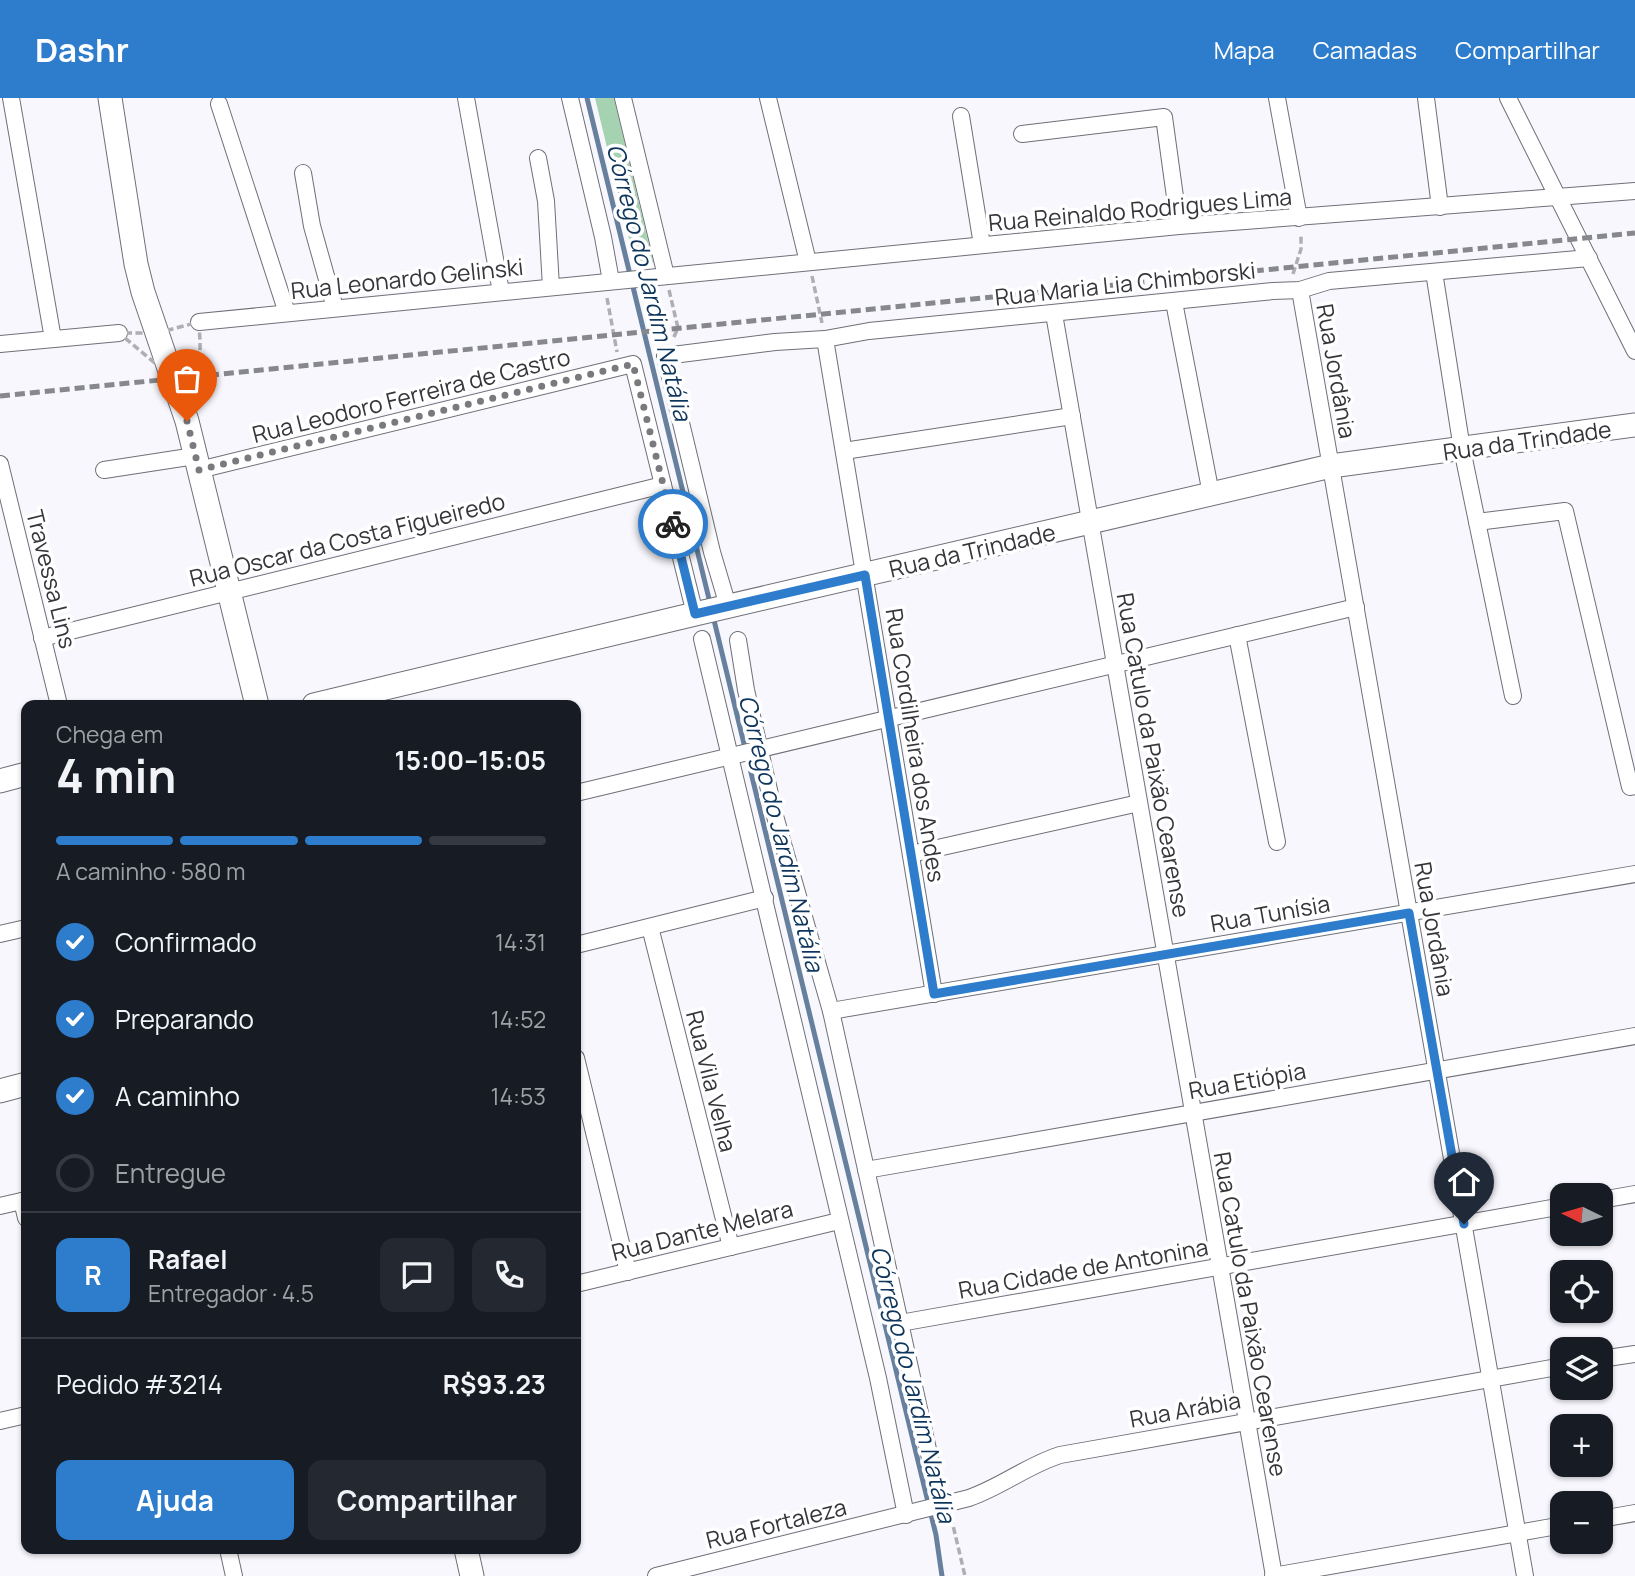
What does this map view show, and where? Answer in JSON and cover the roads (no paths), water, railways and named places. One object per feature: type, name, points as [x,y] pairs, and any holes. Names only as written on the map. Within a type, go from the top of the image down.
[{"type":"main road","points":[[110,98],[136,264],[152,320],[174,379],[256,700]]},
{"type":"main road","name":"Rua da Trindade","points":[[335,700],[1331,466],[1635,425]]},
{"type":"main road","points":[[0,781],[21,776]]},
{"type":"main road","points":[[0,1091],[21,1085]]},
{"type":"main road","points":[[467,1554],[472,1576]]},
{"type":"street","points":[[11,98],[53,339]]},
{"type":"street","points":[[466,98],[501,292]]},
{"type":"street","points":[[570,98],[611,281]]},
{"type":"street","points":[[623,98],[657,277]]},
{"type":"street","points":[[768,98],[808,262]]},
{"type":"street","points":[[1277,98],[1299,218]]},
{"type":"street","points":[[1426,98],[1440,207]]},
{"type":"street","points":[[1508,98],[1635,351]]},
{"type":"street","points":[[219,104],[287,313]]},
{"type":"street","points":[[961,117],[982,245]]},
{"type":"street","points":[[1022,134],[1164,117],[1179,226]]},
{"type":"street","points":[[538,158],[548,220],[551,287]]},
{"type":"street","points":[[303,173],[312,226],[335,308]]},
{"type":"street","name":"Rua Reinaldo Rodrigues Lima","points":[[657,277],[1179,226],[1635,191]]},
{"type":"street","name":"Rua Maria Lia Chimborski","points":[[728,606],[712,552],[665,356],[775,342],[825,339],[869,331],[1300,290],[1329,281],[1589,258]]},
{"type":"street","points":[[1434,272],[1462,449],[1513,696]]},
{"type":"street","name":"Rua Leonardo Gelinski","points":[[199,322],[657,277]]},
{"type":"street","name":"Rua Jordânia","points":[[1300,290],[1525,1576]]},
{"type":"street","points":[[1174,302],[1211,494]]},
{"type":"street","name":"Rua Catulo da Paixão Cearense","points":[[1054,314],[1274,1576]]},
{"type":"street","points":[[0,344],[119,333]]},
{"type":"street","name":"Rua Cordilheira dos Andes","points":[[825,339],[934,994]]},
{"type":"street","name":"Rua Leodoro Ferreira de Castro","points":[[104,470],[197,463],[627,366],[663,485]]},
{"type":"street","points":[[844,451],[1072,416]]},
{"type":"street","name":"Travessa Lins","points":[[0,464],[58,700]]},
{"type":"street","points":[[663,485],[695,614]]},
{"type":"street","name":"Rua Oscar da Costa Figueiredo","points":[[43,638],[663,485]]},
{"type":"street","points":[[1477,522],[1565,511],[1630,787],[1635,786]]},
{"type":"street","points":[[581,792],[1356,607]]},
{"type":"street","points":[[1237,635],[1276,842]]},
{"type":"street","points":[[702,639],[878,1378],[906,1515]]},
{"type":"street","points":[[738,640],[746,690],[778,830],[831,1011],[931,1463]]},
{"type":"street","points":[[911,854],[1139,803]]},
{"type":"street","name":"Rua Tunísia","points":[[831,1011],[1635,874]]},
{"type":"street","points":[[581,945],[765,898]]},
{"type":"street","name":"Rua Vila Velha","points":[[650,927],[731,1247]]},
{"type":"street","points":[[0,934],[21,929]]},
{"type":"street","name":"Rua Etiópia","points":[[866,1170],[1635,1036]]},
{"type":"street","points":[[581,1079],[628,1272]]},
{"type":"street","points":[[1614,1198],[1635,1194]]},
{"type":"street","points":[[0,1206],[21,1201]]},
{"type":"street","name":"Rua Cidade de Antonina","points":[[900,1323],[1550,1208]]},
{"type":"street","name":"Rua Dante Melara","points":[[581,1283],[839,1221]]},
{"type":"street","points":[[1613,1357],[1635,1353]]},
{"type":"street","name":"Rua Arábia","points":[[906,1515],[985,1493],[1034,1465],[1060,1455],[1550,1368]]},
{"type":"street","points":[[0,1422],[21,1416]]},
{"type":"street","points":[[1613,1517],[1635,1513]]},
{"type":"street","name":"Rua Fortaleza","points":[[656,1576],[708,1570],[906,1515]]},
{"type":"street","points":[[1274,1576],[1550,1527]]},
{"type":"street","points":[[229,1554],[234,1576]]},
{"type":"waterway","name":"Córrego do Jardim Natália","points":[[587,98],[710,603]]},
{"type":"waterway","name":"Córrego do Jardim Natália","points":[[713,616],[936,1535],[942,1576]]},
{"type":"railway","points":[[0,396],[1635,233]]}]
